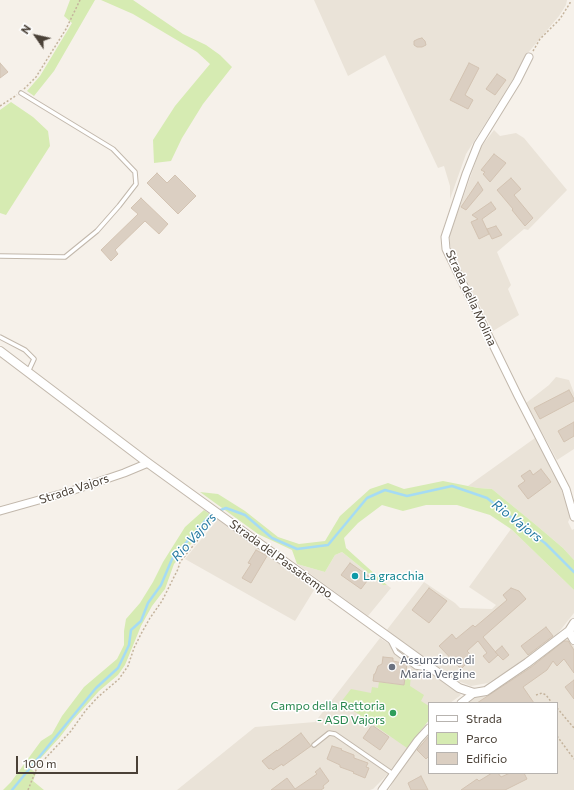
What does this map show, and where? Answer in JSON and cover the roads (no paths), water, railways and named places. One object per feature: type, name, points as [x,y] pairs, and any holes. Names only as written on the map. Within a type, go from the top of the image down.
[{"type":"street","name":"Strada della Molina","points":[[529,57],[517,81],[478,144],[466,174],[445,237],[446,249],[518,396],[566,489],[574,516]]},
{"type":"street","name":"Strada del Passatempo","points":[[0,351],[219,515],[459,688],[474,693]]},
{"type":"street","name":"Strada Vajors","points":[[0,512],[71,491],[148,463]]},
{"type":"street","points":[[462,702],[474,693],[486,691],[527,663],[569,631],[574,623]]},
{"type":"street","points":[[569,631],[574,640]]},
{"type":"street","points":[[382,790],[418,740],[428,729]]},
{"type":"lane","points":[[0,256],[65,258],[97,231],[136,184],[135,172],[113,149],[21,93]]},
{"type":"lane","points":[[0,337],[25,350],[34,359],[28,372]]},
{"type":"lane","points":[[314,745],[329,733],[335,734],[394,774]]},
{"type":"waterway","name":"Rio Vajors","points":[[218,511],[226,508],[245,515],[272,538],[297,549],[328,545],[367,498],[385,490],[407,496],[452,486],[487,498],[545,543],[574,572]]},
{"type":"waterway","name":"Rio Vajors","points":[[12,790],[96,688],[118,668],[129,645],[131,630],[141,621],[148,603],[161,585],[172,559],[213,513]]},
{"type":"place","name":"La gracchia","points":[[355,576]]},
{"type":"place","name":"Assunzione di Maria Vergine","points":[[392,667]]},
{"type":"place","name":"Campo della Rettoria - ASD Vajors","points":[[393,713]]}]
